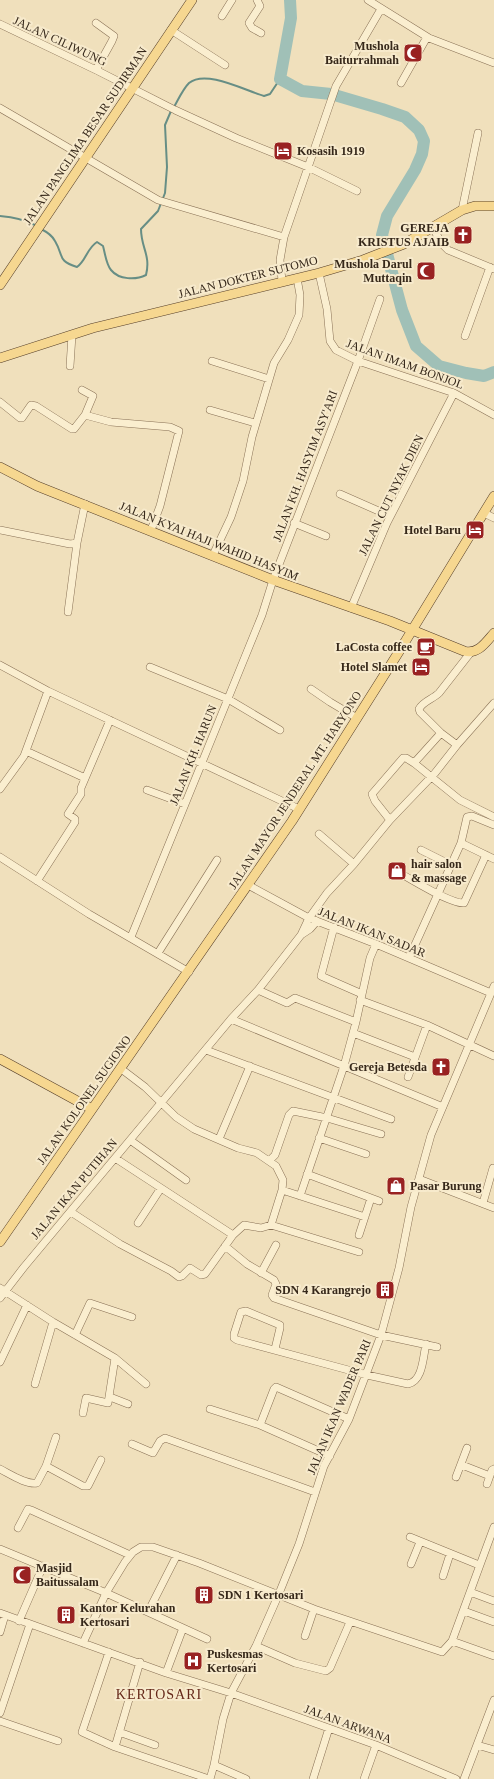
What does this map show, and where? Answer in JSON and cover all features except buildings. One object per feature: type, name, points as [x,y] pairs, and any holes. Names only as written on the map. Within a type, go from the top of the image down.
[{"type":"main road","name":"JALAN PANGLIMA BESAR SUDIRMAN","points":[[0,285],[192,0]]},
{"type":"main road","name":"JALAN DOKTER SUTOMO","points":[[0,358],[72,335],[282,281],[319,273],[363,260],[404,244],[462,210],[481,205],[494,206]]},
{"type":"main road","name":"JALAN KYAI HAJI WAHID HASYIM","points":[[0,467],[37,486],[151,530],[272,580],[470,652]]},
{"type":"main road","name":"JALAN MAYOR JENDERAL MT. HARYONO","points":[[189,972],[300,809],[494,496]]},
{"type":"main road","points":[[470,652],[481,647],[494,632]]},
{"type":"main road","name":"JALAN KOLONEL SUGIONO","points":[[0,1242],[120,1068],[189,972]]},
{"type":"main road","points":[[0,1059],[92,1109]]},
{"type":"street","points":[[222,16],[232,0]]},
{"type":"street","points":[[257,0],[260,4],[260,8],[249,23],[252,28],[261,33]]},
{"type":"street","points":[[368,0],[427,37],[494,63]]},
{"type":"street","points":[[282,281],[280,260],[284,237],[328,105],[336,86],[381,9]]},
{"type":"street","name":"JALAN CILIWUNG","points":[[0,24],[173,109],[236,138],[308,167],[357,191]]},
{"type":"street","points":[[96,24],[114,36],[96,70]]},
{"type":"street","points":[[171,30],[225,64]]},
{"type":"street","points":[[401,83],[427,37]]},
{"type":"street","points":[[0,108],[158,200],[284,237]]},
{"type":"street","points":[[462,210],[478,133]]},
{"type":"street","points":[[432,228],[442,244],[448,250],[492,268],[465,336]]},
{"type":"street","name":"JALAN IMAM BONJOL","points":[[319,273],[327,309],[330,340],[336,350],[358,361],[454,393],[494,415]]},
{"type":"street","points":[[213,555],[237,500],[247,468],[255,423],[274,363],[288,340],[298,315],[300,295],[297,278]]},
{"type":"street","name":"JALAN KH. HASYIM ASY'ARI","points":[[272,580],[358,361],[380,299]]},
{"type":"street","points":[[70,366],[72,335]]},
{"type":"street","points":[[212,361],[269,379]]},
{"type":"street","points":[[0,402],[20,418],[22,418],[31,405],[33,405],[74,429],[85,415],[93,396],[82,390]]},
{"type":"street","name":"JALAN CUT NYAK DIEN","points":[[351,608],[390,516],[454,393]]},
{"type":"street","points":[[210,410],[255,423]]},
{"type":"street","points":[[85,415],[111,422],[170,427],[179,431],[160,506],[151,530]]},
{"type":"street","points":[[340,494],[390,516]]},
{"type":"street","points":[[68,612],[77,543],[85,504]]},
{"type":"street","points":[[484,513],[494,518]]},
{"type":"street","points":[[294,523],[326,536]]},
{"type":"street","points":[[0,530],[70,544],[77,543]]},
{"type":"street","name":"JALAN KH. HARUN","points":[[131,937],[262,615],[272,580]]},
{"type":"street","points":[[456,745],[440,733],[420,712],[419,707],[436,696],[470,652]]},
{"type":"street","points":[[0,665],[48,691],[300,809]]},
{"type":"street","points":[[150,667],[228,699],[280,730]]},
{"type":"street","points":[[312,689],[357,718]]},
{"type":"street","points":[[0,789],[26,751],[48,691]]},
{"type":"street","points":[[301,935],[309,918],[327,893],[354,864],[390,820],[431,778],[456,745],[494,703]]},
{"type":"street","points":[[37,881],[75,822],[75,819],[68,814],[81,794],[81,788],[110,720]]},
{"type":"street","points":[[414,763],[440,733]]},
{"type":"street","points":[[26,751],[86,778]]},
{"type":"street","points":[[390,820],[375,801],[372,794],[403,758],[406,758],[414,763],[455,796],[494,817]]},
{"type":"street","points":[[147,790],[185,804]]},
{"type":"street","points":[[409,958],[461,843],[469,816],[494,826]]},
{"type":"street","points":[[319,834],[354,864]]},
{"type":"street","points":[[461,843],[494,859]]},
{"type":"street","points":[[421,850],[451,865]]},
{"type":"street","points":[[393,869],[458,903],[464,903],[486,855]]},
{"type":"street","points":[[0,857],[89,914],[189,972]]},
{"type":"street","points":[[158,953],[217,860]]},
{"type":"street","name":"JALAN IKAN SADAR","points":[[248,886],[309,918],[409,958],[493,989]]},
{"type":"street","points":[[301,935],[310,929],[317,921]]},
{"type":"street","points":[[334,927],[321,976],[361,997],[494,1056]]},
{"type":"street","name":"JALAN IKAN PUTIHAN","points":[[0,1298],[2,1290],[71,1212],[161,1101],[231,1019],[258,990],[301,935]]},
{"type":"street","points":[[300,1196],[344,1066],[356,1022],[370,958],[376,944]]},
{"type":"street","name":"JALAN IKAN WADER PARI","points":[[209,1779],[214,1765],[223,1720],[231,1693],[256,1646],[278,1596],[299,1544],[315,1492],[367,1375],[381,1334],[399,1268],[411,1207],[431,1135],[493,989]]},
{"type":"street","points":[[258,990],[286,1003],[295,998],[356,1022]]},
{"type":"street","points":[[231,1019],[442,1107]]},
{"type":"street","points":[[408,1077],[427,1025]]},
{"type":"street","points":[[353,1033],[415,1057]]},
{"type":"street","points":[[206,1050],[392,1119]]},
{"type":"street","points":[[219,1139],[250,1066]]},
{"type":"street","points":[[120,1068],[161,1101],[176,1117],[194,1129],[238,1148],[257,1153],[270,1160],[280,1172],[283,1180],[282,1190],[271,1225]]},
{"type":"street","points":[[270,1160],[275,1155],[291,1112],[293,1111],[327,1118],[380,1134]]},
{"type":"street","points":[[319,1138],[366,1154]]},
{"type":"street","points":[[130,1140],[186,1180]]},
{"type":"street","points":[[115,1158],[233,1235]]},
{"type":"street","points":[[483,1203],[493,1168]]},
{"type":"street","points":[[307,1174],[379,1200]]},
{"type":"street","points":[[419,1179],[494,1208]]},
{"type":"street","points":[[138,1223],[161,1188]]},
{"type":"street","points":[[282,1190],[365,1217]]},
{"type":"street","points":[[359,1235],[371,1198]]},
{"type":"street","points":[[71,1212],[179,1277],[182,1276],[188,1268],[201,1275],[205,1274],[233,1235],[244,1225],[261,1228],[271,1225],[359,1252]]},
{"type":"street","points":[[261,1273],[276,1245]]},
{"type":"street","points":[[225,1246],[261,1273],[272,1278],[276,1282],[272,1295],[274,1298],[381,1334],[436,1347]]},
{"type":"street","points":[[2,1290],[115,1358],[146,1384]]},
{"type":"street","points":[[75,1335],[90,1302],[132,1317]]},
{"type":"street","points":[[0,1362],[27,1305]]},
{"type":"street","points":[[275,1349],[280,1325],[246,1311],[241,1312],[234,1338],[367,1375],[408,1384],[414,1382],[419,1376],[426,1344]]},
{"type":"street","points":[[34,1384],[54,1322]]},
{"type":"street","points":[[83,1413],[86,1398],[106,1403],[110,1397],[115,1358]]},
{"type":"street","points":[[260,1425],[276,1387],[348,1418]]},
{"type":"street","points":[[110,1397],[128,1404]]},
{"type":"street","points":[[210,1409],[260,1425],[330,1456]]},
{"type":"street","points":[[0,1469],[34,1483],[40,1480],[56,1437]]},
{"type":"street","points":[[132,1444],[153,1452],[160,1441],[165,1438],[315,1492]]},
{"type":"street","points":[[456,1477],[462,1465],[467,1448]]},
{"type":"street","points":[[46,1466],[83,1486],[88,1486],[101,1460]]},
{"type":"street","points":[[462,1465],[490,1476]]},
{"type":"street","points":[[487,1484],[492,1470],[494,1469]]},
{"type":"street","points":[[18,1528],[28,1509],[130,1555]]},
{"type":"street","points":[[83,1643],[106,1593],[130,1555],[141,1548],[152,1547],[177,1555],[278,1596],[350,1622],[440,1652],[444,1652],[452,1641],[464,1611],[494,1527]]},
{"type":"street","points":[[410,1537],[479,1566]]},
{"type":"street","points":[[411,1564],[420,1542]]},
{"type":"street","points":[[0,1549],[106,1593],[207,1639]]},
{"type":"street","points":[[442,1576],[450,1554]]},
{"type":"street","points":[[148,1612],[177,1555]]},
{"type":"street","points":[[19,1621],[43,1566]]},
{"type":"street","points":[[470,1592],[494,1601]]},
{"type":"street","points":[[305,1636],[314,1609]]},
{"type":"street","points":[[464,1611],[494,1621]]},
{"type":"street","points":[[0,1632],[3,1614]]},
{"type":"street","name":"JALAN ARWANA","points":[[3,1614],[19,1621],[140,1662],[166,1673],[231,1693],[376,1745],[454,1779]]},
{"type":"street","points":[[256,1646],[295,1663],[326,1671],[330,1668],[350,1622]]},
{"type":"street","points":[[0,1713],[30,1624]]},
{"type":"street","points":[[166,1673],[183,1628]]},
{"type":"street","points":[[452,1641],[494,1656]]},
{"type":"street","points":[[109,1652],[82,1730],[84,1733],[115,1747],[209,1779]]},
{"type":"street","points":[[115,1747],[140,1662]]},
{"type":"street","points":[[464,1779],[476,1745],[491,1717],[494,1700]]},
{"type":"street","points":[[0,1721],[58,1741]]},
{"type":"street","points":[[312,1779],[328,1728]]},
{"type":"street","points":[[119,1732],[155,1745]]},
{"type":"street","points":[[364,1779],[376,1745]]},
{"type":"street","points":[[476,1745],[494,1750]]},
{"type":"street","points":[[214,1765],[246,1779]]},
{"type":"waterway","points":[[290,0],[291,18],[280,79],[302,91],[331,94],[405,117],[419,130],[424,141],[422,154],[415,170],[387,216],[382,235],[402,310],[416,346],[439,366],[484,376],[494,372]]},
{"type":"waterway","points":[[174,107],[187,85],[196,79],[205,78],[226,82],[264,96],[270,94],[280,79]]},
{"type":"waterway","points":[[41,229],[52,237],[66,263],[77,267],[97,242],[103,246],[108,265],[118,276],[137,278],[146,275],[147,257],[142,241],[141,229],[158,211],[165,193],[167,167],[165,125],[171,111]]},
{"type":"waterway","points":[[0,216],[19,219],[37,226]]},
{"type":"place","name":"Mushola Baiturrahmah","points":[[413,53]]},
{"type":"place","name":"Kosasih 1919","points":[[283,151]]},
{"type":"place","name":"GEREJA KRISTUS AJAIB","points":[[463,235]]},
{"type":"place","name":"Mushola Darul Muttaqin","points":[[426,271]]},
{"type":"place","name":"Hotel Baru","points":[[475,530]]},
{"type":"place","name":"LaCosta coffee","points":[[426,647]]},
{"type":"place","name":"Hotel Slamet","points":[[421,667]]},
{"type":"place","name":"hair salon & massage","points":[[397,871]]},
{"type":"place","name":"Gereja Betesda","points":[[441,1067]]},
{"type":"place","name":"Pasar Burung","points":[[396,1186]]},
{"type":"place","name":"SDN 4 Karangrejo","points":[[385,1290]]},
{"type":"place","name":"Masjid Baitussalam","points":[[22,1575]]},
{"type":"place","name":"SDN 1 Kertosari","points":[[204,1595]]},
{"type":"place","name":"Kantor Kelurahan Kertosari","points":[[66,1615]]},
{"type":"place","name":"Puskesmas Kertosari","points":[[193,1661]]},
{"type":"district","name":"KERTOSARI","points":[[159,1694]]}]
